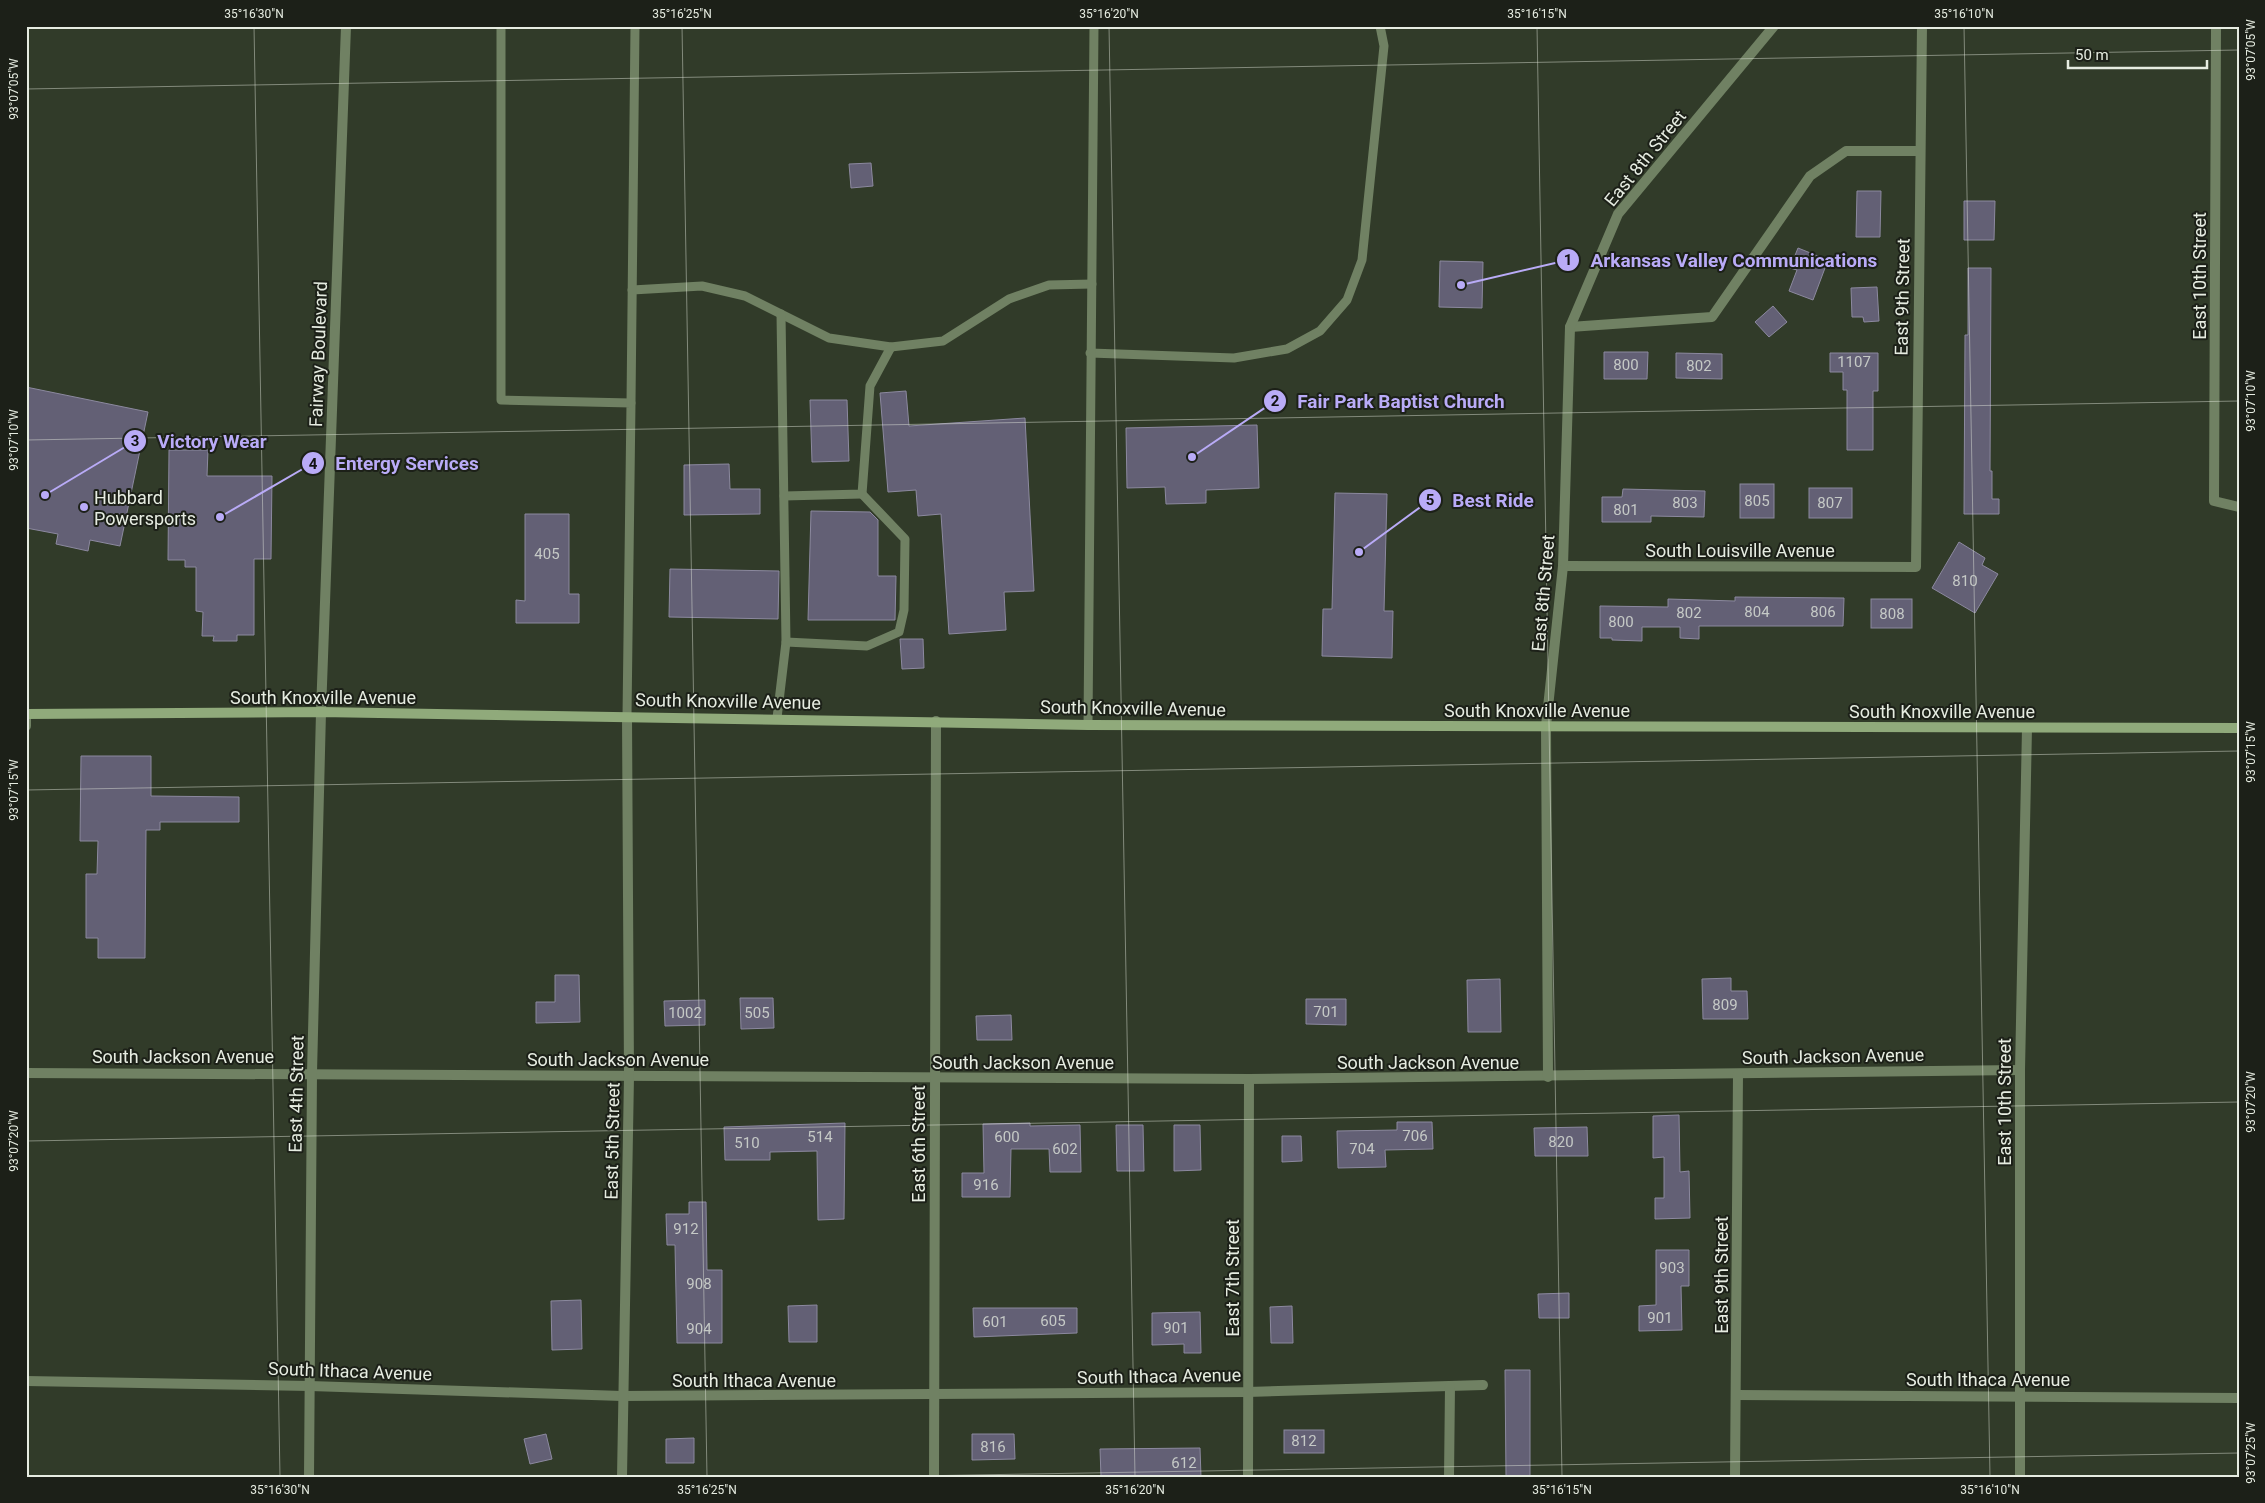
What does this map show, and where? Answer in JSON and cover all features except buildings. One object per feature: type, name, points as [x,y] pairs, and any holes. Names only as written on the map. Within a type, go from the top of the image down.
[{"type":"main road","name":"South Knoxville Avenue","points":[[26,714],[321,712],[776,718],[1088,725],[2239,728]]},
{"type":"street","name":"Fairway Boulevard","points":[[321,712],[346,26]]},
{"type":"street","name":"East 8th Street","points":[[1548,1077],[1546,726],[1563,566],[1570,327],[1618,214],[1774,26]]},
{"type":"street","name":"East 9th Street","points":[[1916,568],[1922,26]]},
{"type":"street","name":"East 10th Street","points":[[2216,26],[2214,501],[2239,507]]},
{"type":"street","points":[[1570,327],[1712,317],[1810,176],[1846,152],[1920,151]]},
{"type":"street","name":"South Louisville Avenue","points":[[1563,566],[1916,568]]},
{"type":"street","name":"East 4th Street","points":[[309,1477],[312,1073],[321,712]]},
{"type":"street","points":[[26,714],[26,726]]},
{"type":"street","name":"East 5th Street","points":[[622,1477],[622,1396],[630,1076],[627,716]]},
{"type":"street","name":"East 6th Street","points":[[934,1477],[936,721]]},
{"type":"street","name":"East 10th Street","points":[[2020,1477],[2020,1070],[2027,728]]},
{"type":"street","name":"South Jackson Avenue","points":[[26,1072],[1249,1079],[2020,1070]]},
{"type":"street","name":"East 9th Street","points":[[1735,1477],[1738,1074]]},
{"type":"street","name":"East 7th Street","points":[[1248,1477],[1249,1079]]},
{"type":"street","name":"South Ithaca Avenue","points":[[26,1381],[310,1386],[622,1396],[934,1396],[1248,1392],[1483,1385]]},
{"type":"street","points":[[1449,1477],[1450,1386]]},
{"type":"street","name":"South Ithaca Avenue","points":[[1736,1396],[2020,1395],[2239,1398]]},
{"type":"lane","points":[[501,26],[501,400],[631,403]]},
{"type":"lane","points":[[627,716],[634,26]]},
{"type":"lane","points":[[1088,725],[1094,26]]},
{"type":"lane","points":[[1090,353],[1234,358],[1287,349],[1320,331],[1347,300],[1362,260],[1384,46],[1380,26]]},
{"type":"lane","points":[[632,290],[702,286],[745,296],[829,338],[891,347],[943,341],[1009,299],[1049,285],[1092,284]]},
{"type":"lane","points":[[776,718],[786,642],[781,314]]},
{"type":"lane","points":[[862,494],[870,386],[891,347]]},
{"type":"lane","points":[[784,496],[862,494],[905,539],[904,610],[899,632],[867,646],[786,642]]},
{"type":"place","name":"Arkansas Valley Communications","points":[[1461,285]]},
{"type":"place","name":"Fair Park Baptist Church","points":[[1192,457]]},
{"type":"place","name":"Victory Wear","points":[[45,495]]},
{"type":"place","name":"Hubbard Powersports","points":[[84,507]]},
{"type":"place","name":"Entergy Services","points":[[220,517]]},
{"type":"place","name":"Best Ride","points":[[1359,552]]}]
